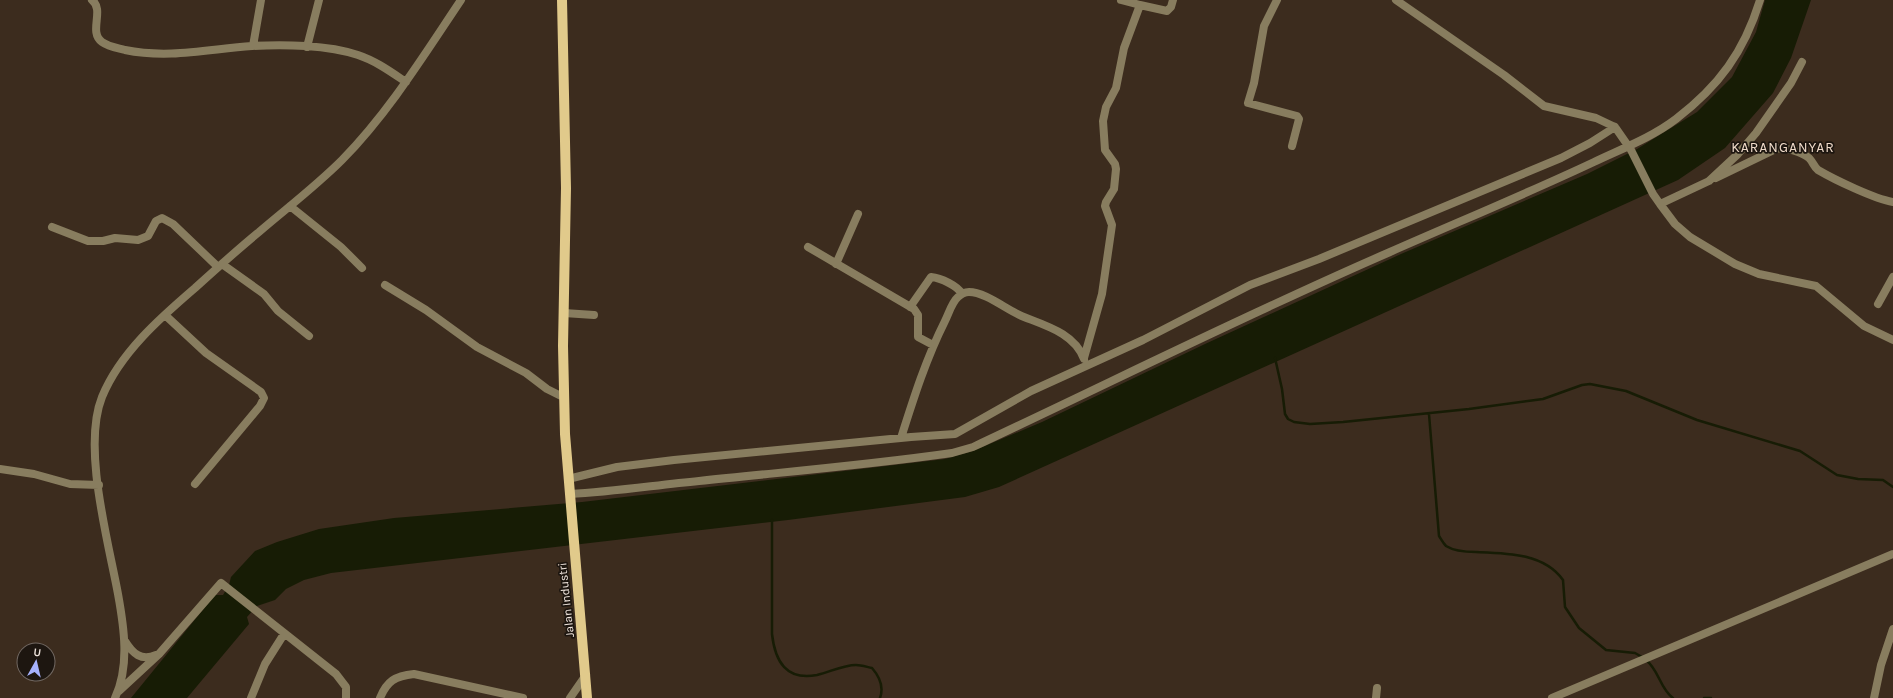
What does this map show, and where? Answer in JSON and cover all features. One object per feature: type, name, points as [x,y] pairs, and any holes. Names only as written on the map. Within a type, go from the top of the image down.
[{"type":"main road","name":"Jalan Industri","points":[[562,0],[566,188],[564,397],[568,479],[587,698]]},
{"type":"street","points":[[92,0],[97,5],[96,29],[100,41],[118,48],[149,54],[172,55],[253,46],[307,47],[358,55],[381,66],[406,82]]},
{"type":"street","points":[[253,46],[261,0]]},
{"type":"street","points":[[307,47],[319,0]]},
{"type":"street","points":[[117,695],[122,675],[125,641],[99,485],[94,432],[97,414],[103,396],[125,359],[165,315],[220,265],[290,206],[350,151],[406,82],[461,0]]},
{"type":"street","points":[[1122,0],[1167,11],[1171,7],[1173,0]]},
{"type":"street","points":[[1277,0],[1264,26],[1254,83],[1248,103],[1297,116],[1299,119],[1292,146]]},
{"type":"street","points":[[1396,0],[1504,75],[1544,106],[1596,118],[1615,127],[1630,148],[1653,194],[1682,231],[1718,254],[1759,274],[1816,286],[1864,326],[1893,340]]},
{"type":"street","points":[[570,497],[698,481],[814,470],[963,451],[1151,364],[1264,308],[1630,148],[1676,119],[1724,74],[1735,59],[1746,38],[1754,20],[1760,0]]},
{"type":"street","points":[[1084,362],[1102,294],[1112,225],[1105,206],[1114,189],[1116,169],[1115,164],[1105,150],[1103,121],[1106,107],[1116,88],[1124,48],[1140,5]]},
{"type":"street","points":[[1709,181],[1738,154],[1756,133],[1791,83],[1802,62]]},
{"type":"street","points":[[568,479],[631,466],[902,438],[955,434],[1084,362],[1143,340],[1250,285],[1319,259],[1561,158],[1590,143],[1615,127]]},
{"type":"street","points":[[1660,204],[1776,149],[1782,148],[1806,157],[1815,168],[1829,176],[1893,202]]},
{"type":"street","points":[[290,206],[341,247],[362,268]]},
{"type":"street","points":[[836,264],[858,214]]},
{"type":"street","points":[[52,227],[88,240],[103,241],[115,238],[138,240],[148,236],[156,221],[162,218],[173,224],[220,265],[264,294],[278,311],[309,336]]},
{"type":"street","points":[[808,247],[910,307],[918,315],[918,337],[933,345]]},
{"type":"street","points":[[910,307],[931,277],[954,285],[962,294]]},
{"type":"street","points":[[1878,304],[1893,277]]},
{"type":"street","points":[[385,284],[426,310],[477,347],[526,373],[547,389],[564,397]]},
{"type":"street","points":[[902,438],[924,368],[933,345],[954,301],[962,294],[970,292],[982,296],[1019,315],[1057,330],[1073,342],[1084,362]]},
{"type":"street","points":[[564,313],[594,315]]},
{"type":"street","points":[[165,315],[206,353],[261,392],[264,398],[260,406],[195,484]]},
{"type":"street","points":[[0,469],[34,474],[70,484],[99,485]]},
{"type":"street","points":[[1552,698],[1893,554]]},
{"type":"street","points":[[117,695],[159,654],[221,583],[340,678],[346,687],[346,698]]},
{"type":"street","points":[[1874,698],[1881,664],[1893,629]]},
{"type":"street","points":[[250,698],[265,664],[284,634]]},
{"type":"street","points":[[125,641],[130,650],[139,656],[146,658],[159,654]]},
{"type":"street","points":[[380,698],[388,682],[403,675],[414,674],[523,698]]},
{"type":"street","points":[[570,698],[586,675]]},
{"type":"street","points":[[1376,698],[1377,688]]},
{"type":"shaded area","points":[[1765,0],[1811,0],[1791,58],[1773,93],[1725,148],[1678,180],[999,487],[965,497],[788,520],[331,573],[304,580],[286,589],[275,600],[257,606],[247,617],[249,624],[187,698],[131,698],[215,595],[223,595],[229,585],[231,577],[255,551],[277,542],[319,529],[394,518],[582,502],[945,459],[973,451],[1042,422],[1205,344],[1401,254],[1587,174],[1637,149],[1697,112],[1732,77],[1756,32]]},
{"type":"waterway","points":[[1275,358],[1282,389],[1285,414],[1288,419],[1294,422],[1310,424],[1343,422],[1469,409],[1543,399],[1582,385],[1590,384],[1626,391],[1697,420],[1800,451],[1837,475],[1858,479],[1883,480],[1893,487]]},
{"type":"waterway","points":[[1429,414],[1439,536],[1445,545],[1449,548],[1461,551],[1524,556],[1546,564],[1563,580],[1565,607],[1579,628],[1606,650],[1635,653],[1642,657]]},
{"type":"waterway","points":[[772,520],[772,634],[779,660],[790,672],[797,675],[806,676],[817,675],[851,665],[860,665],[872,668],[880,682],[880,698]]},
{"type":"waterway","points":[[1646,660],[1654,669],[1665,690],[1673,698]]},
{"type":"waterway","points":[[1704,698],[1711,698]]},
{"type":"district","name":"KARANGANYAR","points":[[1783,147]]}]
